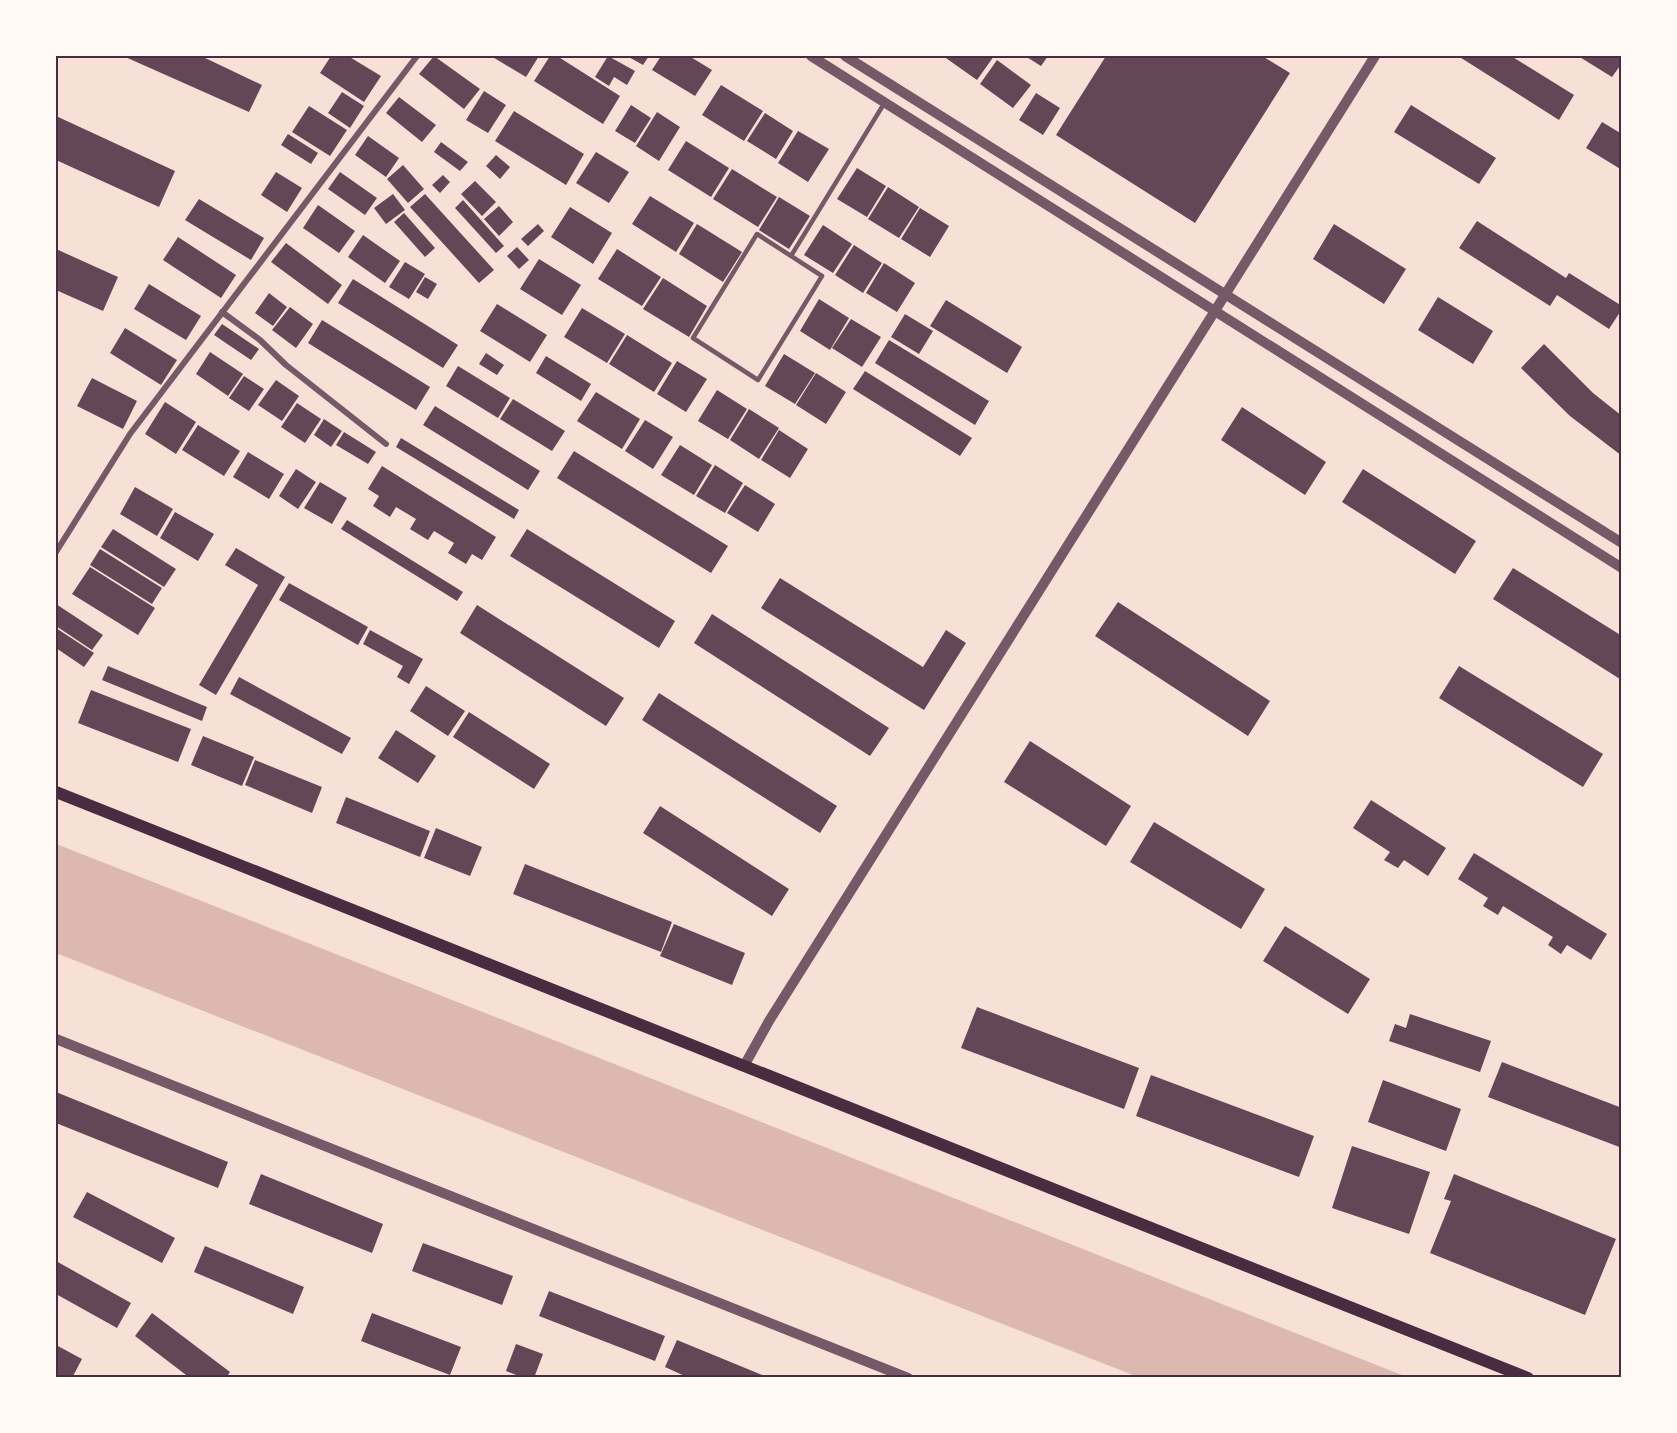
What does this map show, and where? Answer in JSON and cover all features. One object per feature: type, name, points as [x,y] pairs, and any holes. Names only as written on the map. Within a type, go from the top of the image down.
[{"type":"main road","points":[[56,792],[1528,1377]]},
{"type":"street","points":[[56,552],[130,434],[417,56]]},
{"type":"street","points":[[811,56],[1622,568]]},
{"type":"street","points":[[845,56],[1622,543]]},
{"type":"street","points":[[744,1066],[769,1021],[1375,56]]},
{"type":"street","points":[[222,312],[260,340],[286,365],[386,444]]},
{"type":"street","points":[[56,1039],[908,1377]]},
{"type":"lane","points":[[791,256],[885,102]]},
{"type":"lane","points":[[757,234],[791,256],[822,276],[759,380],[693,338],[757,234]]},
{"type":"shaded area","points":[[56,844],[1407,1377],[1138,1377],[142,987],[56,953]]},
{"type":"building","points":[[123,56],[201,56],[262,85],[249,112]]},
{"type":"building","points":[[331,56],[348,56],[381,76],[364,102],[320,73]]},
{"type":"building","points":[[434,56],[480,89],[464,109],[419,74]]},
{"type":"building","points":[[491,56],[539,56],[526,77]]},
{"type":"building","points":[[550,56],[557,56],[620,96],[603,124],[534,81]]},
{"type":"building","points":[[608,56],[635,71],[627,85],[614,77],[609,86],[595,77]]},
{"type":"building","points":[[627,56],[649,56],[643,65]]},
{"type":"building","points":[[661,56],[689,56],[712,70],[695,96],[652,70]]},
{"type":"building","points":[[943,56],[994,56],[977,80]]},
{"type":"building","points":[[1025,56],[1048,56],[1041,66]]},
{"type":"building","points":[[1106,56],[1262,56],[1290,73],[1195,223],[1056,135]]},
{"type":"building","points":[[1458,56],[1511,56],[1574,95],[1559,120]]},
{"type":"building","points":[[1578,56],[1622,56],[1622,63],[1612,77]]},
{"type":"building","points":[[997,60],[1031,85],[1013,108],[980,84]]},
{"type":"building","points":[[721,85],[763,111],[744,141],[702,115]]},
{"type":"building","points":[[484,91],[506,105],[488,133],[466,120]]},
{"type":"building","points":[[342,92],[364,106],[350,128],[328,113]]},
{"type":"building","points":[[1036,93],[1060,108],[1043,135],[1019,120]]},
{"type":"building","points":[[399,97],[436,125],[422,142],[386,113]]},
{"type":"building","points":[[631,105],[651,118],[635,143],[615,131]]},
{"type":"building","points":[[1411,105],[1496,158],[1479,184],[1394,132]]},
{"type":"building","points":[[309,106],[347,130],[330,156],[292,132]]},
{"type":"building","points":[[514,111],[584,154],[566,185],[495,141]]},
{"type":"building","points":[[657,112],[680,127],[659,161],[636,146]]},
{"type":"building","points":[[765,113],[793,131],[776,159],[747,141]]},
{"type":"building","points":[[56,116],[175,171],[159,207],[56,160]]},
{"type":"building","points":[[1602,122],[1622,134],[1622,170],[1586,148]]},
{"type":"building","points":[[798,131],[829,149],[808,182],[778,163]]},
{"type":"building","points":[[288,134],[318,153],[311,164],[281,145]]},
{"type":"building","points":[[368,136],[399,158],[386,177],[355,155]]},
{"type":"building","points":[[686,141],[729,168],[711,197],[668,170]]},
{"type":"building","points":[[441,142],[468,162],[460,171],[434,152]]},
{"type":"building","points":[[596,152],[629,172],[609,203],[576,183]]},
{"type":"building","points":[[496,155],[510,167],[500,179],[486,166]]},
{"type":"building","points":[[403,165],[424,189],[408,203],[387,179]]},
{"type":"building","points":[[857,168],[886,186],[867,217],[837,199]]},
{"type":"building","points":[[732,169],[777,197],[758,227],[713,199]]},
{"type":"building","points":[[276,172],[302,188],[287,212],[261,195]]},
{"type":"building","points":[[340,172],[377,198],[365,215],[328,189]]},
{"type":"building","points":[[443,175],[450,182],[440,193],[432,185]]},
{"type":"building","points":[[475,181],[496,202],[482,216],[461,194]]},
{"type":"building","points":[[888,187],[919,207],[899,238],[868,219]]},
{"type":"building","points":[[393,194],[405,210],[386,224],[374,208]]},
{"type":"building","points":[[425,194],[494,270],[479,283],[410,207]]},
{"type":"building","points":[[650,196],[694,223],[676,252],[632,224]]},
{"type":"building","points":[[779,197],[810,216],[789,249],[759,230]]},
{"type":"building","points":[[199,199],[264,238],[251,260],[185,220]]},
{"type":"building","points":[[463,200],[504,246],[496,253],[455,208]]},
{"type":"building","points":[[318,205],[355,231],[339,253],[303,228]]},
{"type":"building","points":[[499,206],[513,222],[499,236],[484,219]]},
{"type":"building","points":[[570,207],[612,233],[593,264],[551,237]]},
{"type":"building","points":[[920,208],[949,226],[930,257],[901,239]]},
{"type":"building","points":[[404,213],[435,248],[425,257],[394,222]]},
{"type":"building","points":[[1477,221],[1566,278],[1569,273],[1622,306],[1609,329],[1557,295],[1550,306],[1459,248]]},
{"type":"building","points":[[538,224],[544,231],[528,246],[521,239]]},
{"type":"building","points":[[697,224],[742,252],[723,282],[679,254]]},
{"type":"building","points":[[1334,224],[1406,269],[1384,304],[1313,259]]},
{"type":"building","points":[[823,225],[852,244],[833,273],[804,255]]},
{"type":"building","points":[[363,235],[400,261],[385,283],[348,257]]},
{"type":"building","points":[[178,237],[236,275],[221,298],[163,260]]},
{"type":"building","points":[[286,243],[342,285],[328,304],[271,262]]},
{"type":"building","points":[[854,245],[882,263],[863,293],[835,275]]},
{"type":"building","points":[[517,247],[529,260],[519,269],[507,256]]},
{"type":"building","points":[[56,249],[118,277],[103,311],[56,290]]},
{"type":"building","points":[[617,249],[661,277],[642,306],[598,279]]},
{"type":"building","points":[[539,259],[581,285],[562,315],[520,289]]},
{"type":"building","points":[[405,262],[425,274],[409,299],[389,287]]},
{"type":"building","points":[[884,263],[915,283],[897,312],[866,293]]},
{"type":"building","points":[[425,277],[437,284],[428,299],[416,292]]},
{"type":"building","points":[[663,278],[707,306],[689,337],[643,309]]},
{"type":"building","points":[[353,279],[458,345],[443,368],[338,303]]},
{"type":"building","points":[[149,284],[201,316],[186,340],[134,309]]},
{"type":"building","points":[[269,293],[287,307],[273,326],[255,313]]},
{"type":"building","points":[[1438,297],[1493,331],[1473,364],[1418,330]]},
{"type":"building","points":[[819,299],[849,318],[830,350],[800,331]]},
{"type":"building","points":[[946,300],[1022,347],[1007,373],[930,326]]},
{"type":"building","points":[[497,304],[547,335],[530,362],[480,331]]},
{"type":"building","points":[[290,307],[313,324],[296,348],[272,330]]},
{"type":"building","points":[[582,308],[625,334],[607,363],[564,337]]},
{"type":"building","points":[[905,314],[933,331],[919,354],[891,337]]},
{"type":"building","points":[[851,319],[881,337],[862,367],[832,348]]},
{"type":"building","points":[[322,320],[430,387],[416,410],[308,343]]},
{"type":"building","points":[[222,324],[259,349],[251,360],[214,335]]},
{"type":"building","points":[[125,328],[177,360],[161,385],[110,353]]},
{"type":"building","points":[[627,335],[672,363],[654,392],[609,364]]},
{"type":"building","points":[[889,340],[989,401],[975,425],[875,363]]},
{"type":"building","points":[[1544,344],[1593,393],[1622,416],[1622,456],[1570,416],[1521,368]]},
{"type":"building","points":[[210,352],[243,374],[228,396],[196,374]]},
{"type":"building","points":[[486,353],[504,365],[497,375],[479,364]]},
{"type":"building","points":[[784,354],[815,373],[795,404],[765,386]]},
{"type":"building","points":[[546,356],[591,384],[581,401],[536,373]]},
{"type":"building","points":[[677,361],[707,379],[686,412],[657,394]]},
{"type":"building","points":[[458,366],[510,398],[498,418],[446,386]]},
{"type":"building","points":[[865,371],[972,438],[960,456],[853,389]]},
{"type":"building","points":[[816,373],[846,392],[826,424],[796,405]]},
{"type":"building","points":[[244,376],[264,389],[249,411],[229,398]]},
{"type":"building","points":[[92,378],[137,401],[123,429],[77,406]]},
{"type":"building","points":[[276,380],[299,396],[282,421],[258,405]]},
{"type":"building","points":[[717,390],[747,409],[728,439],[698,421]]},
{"type":"building","points":[[596,392],[640,419],[622,449],[577,421]]},
{"type":"building","points":[[513,399],[565,431],[552,451],[500,419]]},
{"type":"building","points":[[165,402],[196,422],[176,454],[145,434]]},
{"type":"building","points":[[297,403],[321,419],[305,443],[281,427]]},
{"type":"building","points":[[435,406],[540,471],[528,490],[423,425]]},
{"type":"building","points":[[1242,407],[1326,462],[1305,495],[1221,440]]},
{"type":"building","points":[[749,409],[779,428],[759,459],[730,440]]},
{"type":"building","points":[[324,419],[342,431],[331,447],[314,435]]},
{"type":"building","points":[[645,420],[673,437],[653,469],[625,451]]},
{"type":"building","points":[[198,425],[240,451],[224,476],[182,450]]},
{"type":"building","points":[[779,430],[808,449],[790,478],[761,460]]},
{"type":"building","points":[[344,432],[376,452],[368,464],[336,445]]},
{"type":"building","points":[[401,438],[519,510],[514,519],[396,447]]},
{"type":"building","points":[[680,445],[712,465],[694,495],[661,475]]},
{"type":"building","points":[[574,451],[728,546],[711,573],[557,478]]},
{"type":"building","points":[[248,452],[284,474],[269,499],[233,477]]},
{"type":"building","points":[[715,465],[743,483],[725,513],[696,496]]},
{"type":"building","points":[[382,466],[496,537],[482,560],[472,554],[466,564],[448,553],[454,543],[434,531],[428,540],[410,529],[416,519],[396,507],[390,517],[373,506],[379,496],[368,489]]},
{"type":"building","points":[[296,469],[316,482],[298,509],[279,496]]},
{"type":"building","points":[[1363,469],[1476,541],[1455,574],[1342,502]]},
{"type":"building","points":[[320,482],[347,498],[332,524],[304,508]]},
{"type":"building","points":[[745,485],[775,504],[758,532],[727,513]]},
{"type":"building","points":[[135,487],[173,509],[157,536],[120,514]]},
{"type":"building","points":[[175,512],[214,534],[198,561],[160,538]]},
{"type":"building","points":[[347,520],[463,592],[457,601],[341,529]]},
{"type":"building","points":[[113,529],[176,569],[164,587],[101,547]]},
{"type":"building","points":[[527,529],[675,621],[659,648],[510,556]]},
{"type":"building","points":[[236,548],[285,577],[216,695],[199,685],[258,585],[225,565]]},
{"type":"building","points":[[100,549],[162,588],[152,604],[90,565]]},
{"type":"building","points":[[90,567],[155,608],[138,635],[72,594]]},
{"type":"building","points":[[1513,568],[1622,636],[1620,679],[1493,599]]},
{"type":"building","points":[[780,578],[923,667],[946,630],[966,643],[924,710],[761,608]]},
{"type":"building","points":[[289,583],[368,627],[358,645],[279,600]]},
{"type":"building","points":[[1118,602],[1270,701],[1248,736],[1095,636]]},
{"type":"building","points":[[56,604],[103,635],[92,650],[56,626]]},
{"type":"building","points":[[477,605],[624,698],[606,726],[460,633]]},
{"type":"building","points":[[712,614],[889,728],[870,756],[694,643]]},
{"type":"building","points":[[56,628],[94,653],[84,667],[56,648]]},
{"type":"building","points":[[370,630],[423,659],[409,684],[397,677],[403,666],[363,644]]},
{"type":"building","points":[[108,666],[207,707],[202,721],[102,680]]},
{"type":"building","points":[[1459,666],[1603,754],[1583,787],[1439,698]]},
{"type":"building","points":[[239,677],[351,738],[342,754],[230,694]]},
{"type":"building","points":[[426,686],[465,711],[448,736],[410,711]]},
{"type":"building","points":[[91,690],[191,729],[178,762],[78,723]]},
{"type":"building","points":[[659,693],[837,806],[820,833],[642,720]]},
{"type":"building","points":[[469,712],[550,764],[534,789],[453,737]]},
{"type":"building","points":[[396,730],[436,756],[418,783],[378,758]]},
{"type":"building","points":[[203,736],[254,757],[242,786],[191,765]]},
{"type":"building","points":[[1030,741],[1131,806],[1106,846],[1004,782]]},
{"type":"building","points":[[255,760],[322,787],[312,813],[245,785]]},
{"type":"building","points":[[346,797],[430,831],[420,857],[336,823]]},
{"type":"building","points":[[1371,800],[1446,848],[1428,876],[1404,860],[1398,868],[1384,860],[1390,852],[1353,828]]},
{"type":"building","points":[[660,806],[789,889],[772,916],[643,833]]},
{"type":"building","points":[[1154,822],[1265,889],[1241,929],[1130,862]]},
{"type":"building","points":[[436,828],[482,847],[470,876],[424,858]]},
{"type":"building","points":[[1474,853],[1607,934],[1591,960],[1567,945],[1561,954],[1548,945],[1553,937],[1503,906],[1498,915],[1483,906],[1488,898],[1458,879]]},
{"type":"building","points":[[525,864],[672,922],[661,952],[513,894]]},
{"type":"building","points":[[674,924],[745,953],[732,985],[660,956]]},
{"type":"building","points":[[1285,926],[1370,979],[1348,1014],[1263,961]]},
{"type":"building","points":[[977,1007],[1139,1068],[1124,1109],[961,1048]]},
{"type":"building","points":[[1410,1014],[1491,1041],[1480,1072],[1389,1041],[1395,1024],[1406,1028]]},
{"type":"building","points":[[1502,1062],[1622,1108],[1622,1148],[1488,1097]]},
{"type":"building","points":[[1151,1075],[1314,1136],[1299,1177],[1136,1116]]},
{"type":"building","points":[[1383,1080],[1461,1109],[1446,1151],[1368,1122]]},
{"type":"building","points":[[56,1092],[228,1162],[218,1188],[56,1123]]},
{"type":"building","points":[[1352,1146],[1430,1172],[1409,1234],[1332,1208]]},
{"type":"building","points":[[261,1174],[383,1224],[372,1253],[249,1204]]},
{"type":"building","points":[[1454,1174],[1616,1239],[1585,1315],[1430,1253],[1451,1201],[1444,1199]]},
{"type":"building","points":[[87,1192],[175,1238],[162,1263],[73,1217]]},
{"type":"building","points":[[423,1243],[513,1276],[502,1305],[412,1271]]},
{"type":"building","points":[[205,1246],[304,1287],[293,1314],[194,1272]]},
{"type":"building","points":[[56,1261],[131,1303],[117,1328],[56,1294]]},
{"type":"building","points":[[549,1291],[665,1336],[655,1361],[539,1316]]},
{"type":"building","points":[[152,1313],[230,1372],[226,1378],[190,1378],[135,1336]]},
{"type":"building","points":[[372,1313],[461,1347],[450,1375],[361,1341]]},
{"type":"building","points":[[677,1340],[767,1378],[689,1378],[665,1367]]},
{"type":"building","points":[[516,1344],[543,1354],[534,1378],[524,1378],[506,1371]]},
{"type":"building","points":[[56,1345],[82,1359],[72,1378],[56,1376]]}]
